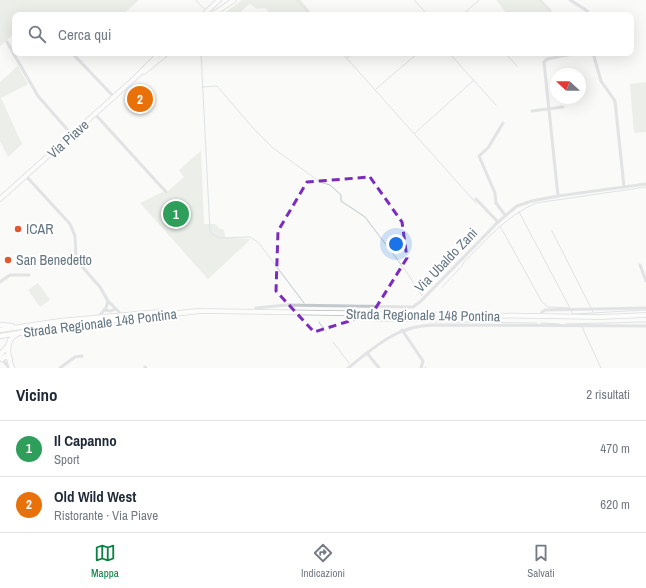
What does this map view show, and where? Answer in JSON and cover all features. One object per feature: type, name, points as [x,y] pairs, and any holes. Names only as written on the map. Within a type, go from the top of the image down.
[{"type":"highway","name":"Strada Regionale 148 Pontina","points":[[0,330],[98,317],[161,312],[199,312]]},
{"type":"highway","name":"Strada Regionale 148 Pontina","points":[[0,336],[27,331],[123,319],[199,312]]},
{"type":"highway","points":[[0,325],[36,325]]},
{"type":"highway","points":[[1,357],[13,337],[27,331]]},
{"type":"highway","points":[[8,344],[12,368]]},
{"type":"highway","points":[[1,357],[6,356],[10,359]]},
{"type":"main road","points":[[206,12],[219,0]]},
{"type":"main road","points":[[216,12],[234,0]]},
{"type":"main road","name":"Via Piave","points":[[0,199],[135,78],[157,56]]},
{"type":"main road","name":"Via Piave","points":[[135,78],[163,56]]},
{"type":"main road","name":"Strada Regionale 148 Pontina","points":[[199,312],[601,317],[646,315]]},
{"type":"street","points":[[570,0],[588,12]]},
{"type":"street","points":[[7,42],[12,51]]},
{"type":"street","points":[[15,56],[38,96],[72,135]]},
{"type":"street","points":[[75,56],[114,97]]},
{"type":"street","points":[[558,196],[544,61],[547,58],[559,56]]},
{"type":"street","points":[[594,56],[601,82],[612,94],[615,100],[624,187]]},
{"type":"street","points":[[532,111],[563,108]]},
{"type":"street","points":[[95,114],[166,192]]},
{"type":"street","points":[[503,123],[489,147],[479,156],[495,193],[496,204],[505,215]]},
{"type":"street","points":[[26,176],[70,224],[75,236],[77,260],[100,287],[108,301],[122,315]]},
{"type":"street","name":"Via Ubaldo Zani","points":[[254,312],[256,308],[286,305],[413,307],[442,280],[505,215],[523,203],[558,196],[646,184]]},
{"type":"street","points":[[476,199],[498,222]]},
{"type":"street","points":[[640,265],[646,281]]},
{"type":"street","points":[[0,282],[10,275],[29,275]]},
{"type":"street","points":[[98,317],[104,310],[108,301]]},
{"type":"street","points":[[104,310],[111,311],[116,308]]},
{"type":"street","points":[[540,316],[542,312],[546,310],[646,308]]},
{"type":"street","points":[[348,368],[367,353],[402,330],[432,325],[646,326]]},
{"type":"street","points":[[402,330],[423,361],[421,368]]},
{"type":"street","points":[[367,353],[379,368]]},
{"type":"street","points":[[60,368],[74,358],[82,356]]},
{"type":"street","points":[[1,357],[9,368]]},
{"type":"highlighted area","points":[[370,177],[402,222],[407,258],[372,314],[314,332],[276,291],[278,231],[307,182]]},
{"type":"shaded area","points":[[0,0],[139,0],[125,12],[12,12],[12,36],[0,46]]},
{"type":"shaded area","points":[[242,0],[301,0],[311,12],[269,12],[265,8],[257,9],[250,4],[241,12],[226,12]]},
{"type":"shaded area","points":[[496,0],[542,0],[552,10],[551,12],[506,12]]},
{"type":"shaded area","points":[[18,66],[28,84],[1,98],[22,144],[8,157],[0,141],[0,82]]},
{"type":"shaded area","points":[[646,82],[646,132],[634,133],[630,84]]},
{"type":"shaded area","points":[[201,151],[204,224],[215,224],[224,230],[225,238],[251,239],[208,279],[140,203],[163,192],[165,194],[184,177],[179,170]]},
{"type":"shaded area","points":[[38,283],[50,300],[40,307],[28,290]]},
{"type":"waterway","points":[[196,0],[204,9]]},
{"type":"waterway","points":[[297,0],[308,12]]},
{"type":"waterway","points":[[414,0],[425,12]]},
{"type":"waterway","points":[[465,12],[479,0]]},
{"type":"waterway","points":[[540,0],[550,11]]},
{"type":"waterway","points":[[201,56],[210,232],[218,238],[250,237],[258,242],[304,303]]},
{"type":"waterway","points":[[345,56],[476,203]]},
{"type":"waterway","points":[[376,89],[414,56]]},
{"type":"waterway","points":[[452,56],[496,105]]},
{"type":"waterway","points":[[508,56],[517,66]]},
{"type":"waterway","points":[[415,133],[474,80]]},
{"type":"waterway","points":[[202,87],[217,86],[253,128],[273,148],[320,182],[330,185],[341,195],[341,201],[365,217],[406,271],[422,296]]},
{"type":"waterway","points":[[442,287],[488,237],[525,208],[536,203],[646,187]]},
{"type":"waterway","points":[[519,212],[570,308]]},
{"type":"waterway","points":[[500,226],[542,302],[548,307],[569,308]]},
{"type":"waterway","points":[[552,231],[593,312]]},
{"type":"waterway","points":[[571,311],[573,314],[646,310]]},
{"type":"waterway","points":[[374,321],[537,323]]},
{"type":"waterway","points":[[319,322],[326,332]]},
{"type":"waterway","points":[[566,324],[646,322]]},
{"type":"waterway","points":[[541,323],[560,324]]},
{"type":"waterway","points":[[582,327],[601,368]]},
{"type":"waterway","points":[[333,342],[349,363]]},
{"type":"place","name":"Old Wild West","points":[[140,99]]},
{"type":"place","name":"Il Capanno","points":[[176,214]]},
{"type":"place","name":"ICAR","points":[[18,229]]},
{"type":"place","name":"San Benedetto","points":[[8,260]]}]
